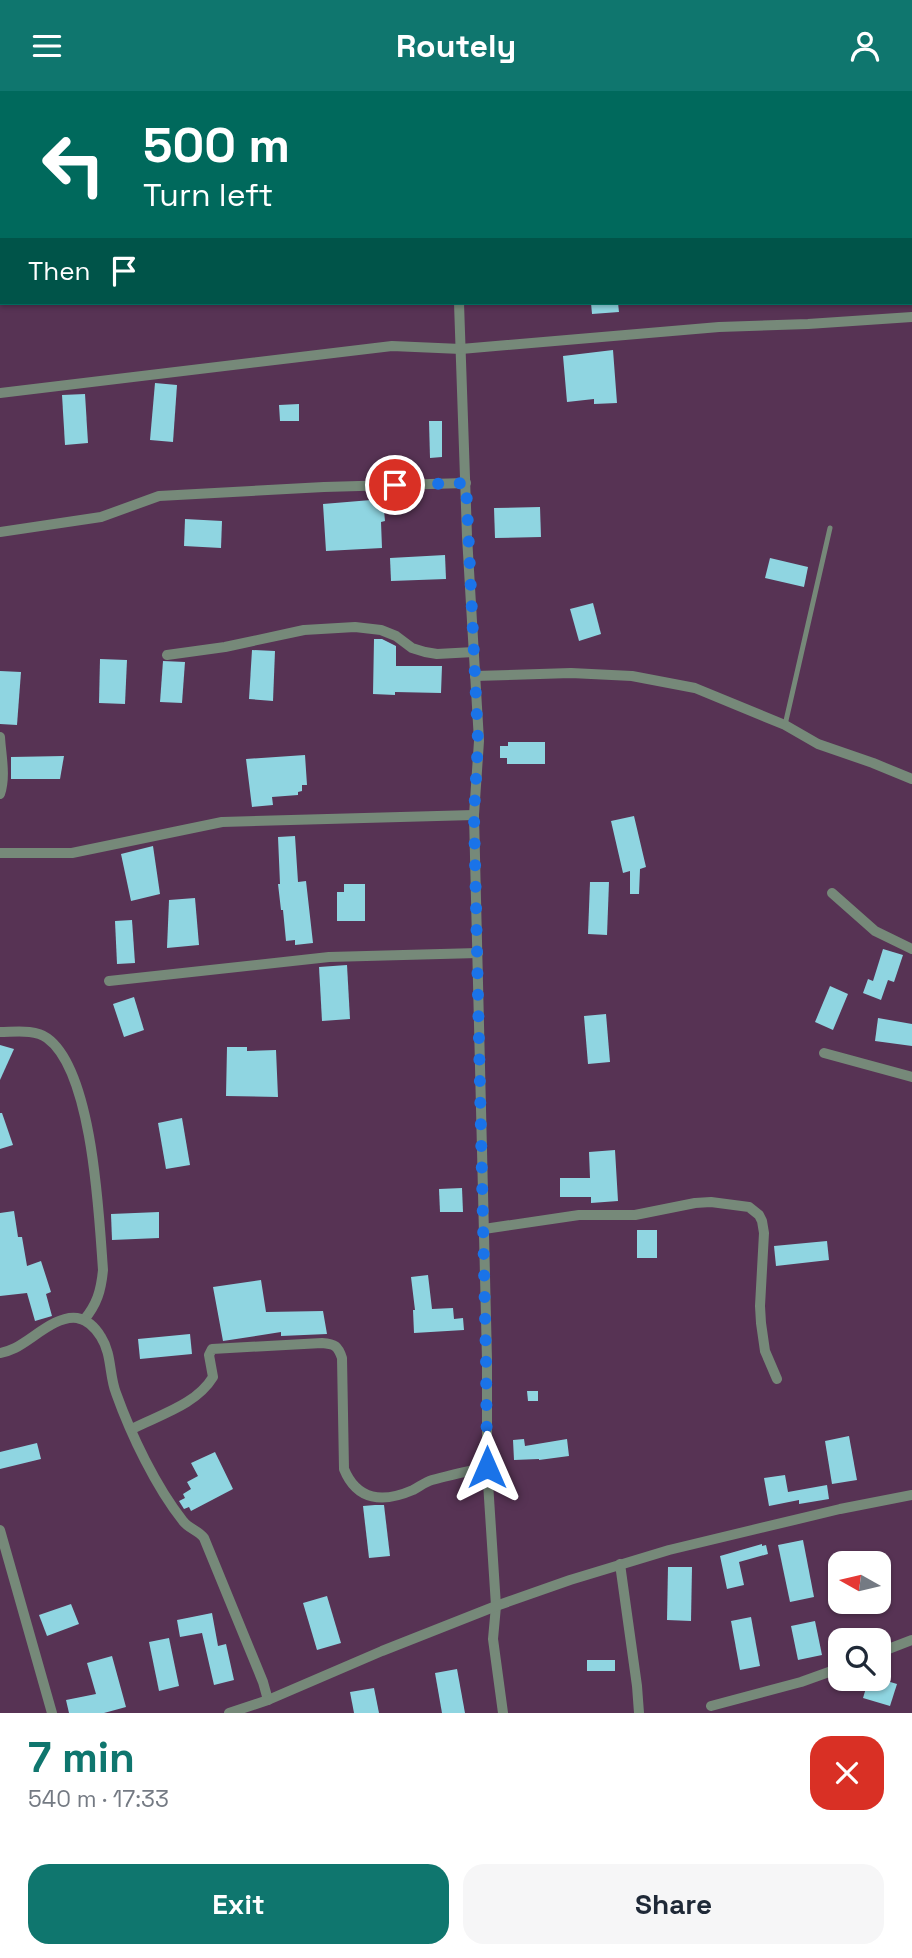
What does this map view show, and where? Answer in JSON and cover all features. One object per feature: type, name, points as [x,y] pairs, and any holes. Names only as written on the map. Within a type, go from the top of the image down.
[{"type":"street","points":[[459,305],[478,741],[474,815],[487,1467],[496,1606],[493,1639],[503,1713]]},
{"type":"street","points":[[0,393],[392,346],[461,349],[719,327],[912,317]]},
{"type":"street","points":[[0,532],[102,517],[159,495],[466,483]]},
{"type":"street","points":[[167,655],[225,647],[304,630],[355,627],[382,630],[397,636],[412,648],[425,652],[474,652]]},
{"type":"street","points":[[475,676],[571,673],[632,676],[695,688],[785,725],[818,744],[912,779]]},
{"type":"street","points":[[0,737],[0,794]]},
{"type":"street","points":[[0,853],[72,853],[222,822],[474,815]]},
{"type":"street","points":[[832,893],[875,931],[912,949]]},
{"type":"street","points":[[109,981],[328,957],[478,953]]},
{"type":"street","points":[[0,1032],[28,1032],[45,1036],[58,1048],[75,1081],[90,1134],[103,1270],[101,1292],[84,1320]]},
{"type":"street","points":[[824,1053],[912,1077]]},
{"type":"street","points":[[484,1229],[579,1215],[635,1215],[695,1203],[711,1202],[749,1207],[760,1215],[762,1221],[764,1233],[761,1323],[765,1351],[778,1379]]},
{"type":"street","points":[[0,1353],[15,1348],[63,1319],[74,1317],[92,1325],[102,1337],[108,1351],[116,1392],[132,1429],[159,1485],[187,1525],[204,1538],[268,1700]]},
{"type":"street","points":[[132,1429],[203,1391],[213,1377],[209,1355],[212,1349],[333,1344],[338,1347],[342,1358],[344,1469],[349,1482],[361,1493],[374,1497],[393,1496],[430,1481],[487,1467]]},
{"type":"street","points":[[229,1713],[268,1700],[496,1606],[620,1564],[840,1509],[912,1495]]},
{"type":"street","points":[[0,1530],[52,1713]]},
{"type":"street","points":[[620,1564],[639,1713]]},
{"type":"street","points":[[891,1648],[912,1640]]},
{"type":"street","points":[[711,1706],[828,1672]]},
{"type":"lane","points":[[785,725],[830,528]]},
{"type":"building","points":[[591,305],[618,305],[619,312],[592,314]]},
{"type":"building","points":[[613,350],[617,403],[594,404],[594,399],[567,402],[563,356]]},
{"type":"building","points":[[155,383],[177,385],[173,442],[150,440]]},
{"type":"building","points":[[85,394],[88,443],[65,445],[62,395]]},
{"type":"building","points":[[299,404],[299,421],[280,421],[279,405]]},
{"type":"building","points":[[429,421],[442,421],[442,457],[430,458]]},
{"type":"building","points":[[383,499],[385,521],[381,522],[382,548],[326,551],[323,504]]},
{"type":"building","points":[[540,507],[541,537],[495,538],[494,508]]},
{"type":"building","points":[[185,519],[222,521],[221,548],[184,546]]},
{"type":"building","points":[[445,555],[446,579],[391,581],[390,558]]},
{"type":"building","points":[[770,558],[808,567],[804,587],[765,578]]},
{"type":"building","points":[[593,603],[601,634],[579,641],[570,609]]},
{"type":"building","points":[[374,639],[382,639],[396,646],[396,666],[442,666],[441,693],[373,694]]},
{"type":"building","points":[[252,650],[275,651],[273,701],[249,699]]},
{"type":"building","points":[[100,659],[127,660],[125,704],[99,703]]},
{"type":"building","points":[[163,661],[185,662],[182,703],[160,702]]},
{"type":"building","points":[[0,671],[21,672],[17,725],[0,724]]},
{"type":"building","points":[[508,742],[545,742],[545,764],[507,764],[507,758],[500,758],[500,746],[508,746]]},
{"type":"building","points":[[305,755],[307,785],[302,785],[302,791],[298,792],[298,795],[272,797],[273,805],[252,807],[246,759]]},
{"type":"building","points":[[64,756],[60,779],[11,779],[11,757]]},
{"type":"building","points":[[634,816],[646,867],[640,869],[639,894],[630,894],[630,871],[623,873],[611,821]]},
{"type":"building","points":[[295,836],[298,882],[306,881],[313,943],[295,945],[295,940],[286,941],[281,910],[278,837]]},
{"type":"building","points":[[153,846],[160,894],[131,901],[121,854]]},
{"type":"building","points":[[590,882],[609,882],[607,935],[588,934]]},
{"type":"building","points":[[344,884],[365,884],[365,921],[337,921],[337,892],[344,892]]},
{"type":"building","points":[[195,898],[199,945],[167,948],[169,900]]},
{"type":"building","points":[[132,920],[135,963],[117,964],[115,921]]},
{"type":"building","points":[[883,949],[903,955],[894,982],[888,980],[881,1000],[863,993],[868,979],[873,981]]},
{"type":"building","points":[[347,965],[350,1019],[322,1021],[319,967]]},
{"type":"building","points":[[830,986],[848,994],[833,1030],[815,1022]]},
{"type":"building","points":[[134,997],[144,1030],[124,1037],[113,1004]]},
{"type":"building","points":[[606,1014],[610,1062],[588,1064],[584,1016]]},
{"type":"building","points":[[878,1018],[912,1024],[912,1046],[875,1041]]},
{"type":"building","points":[[0,1045],[14,1049],[0,1080]]},
{"type":"building","points":[[227,1047],[247,1047],[247,1051],[276,1050],[278,1097],[226,1096]]},
{"type":"building","points":[[0,1113],[13,1145],[0,1149]]},
{"type":"building","points":[[182,1118],[190,1165],[166,1169],[158,1123]]},
{"type":"building","points":[[615,1150],[618,1201],[591,1203],[591,1197],[560,1197],[560,1178],[590,1178],[589,1152]]},
{"type":"building","points":[[462,1188],[463,1212],[440,1212],[439,1189]]},
{"type":"building","points":[[14,1211],[27,1266],[41,1261],[51,1292],[46,1294],[52,1316],[35,1321],[27,1293],[0,1296],[0,1213]]},
{"type":"building","points":[[159,1212],[159,1238],[112,1240],[111,1214]]},
{"type":"building","points":[[637,1230],[657,1230],[657,1258],[637,1258]]},
{"type":"building","points":[[827,1241],[829,1260],[776,1266],[774,1246]]},
{"type":"building","points":[[428,1275],[432,1309],[453,1308],[454,1319],[463,1318],[464,1330],[414,1333],[415,1310],[411,1277]]},
{"type":"building","points":[[261,1280],[266,1312],[323,1311],[327,1334],[281,1336],[281,1332],[223,1341],[213,1287]]},
{"type":"building","points":[[190,1334],[192,1354],[140,1359],[138,1339]]},
{"type":"building","points":[[527,1391],[538,1391],[538,1401],[528,1401]]},
{"type":"building","points":[[849,1436],[857,1480],[832,1484],[825,1441]]},
{"type":"building","points":[[524,1439],[525,1446],[567,1439],[569,1456],[514,1460],[513,1440]]},
{"type":"building","points":[[37,1443],[41,1459],[0,1469],[0,1452]]},
{"type":"building","points":[[215,1452],[233,1489],[191,1511],[189,1507],[184,1509],[179,1501],[185,1498],[183,1494],[191,1489],[187,1482],[198,1476],[191,1463]]},
{"type":"building","points":[[785,1475],[788,1492],[827,1485],[829,1499],[799,1504],[799,1500],[769,1506],[764,1478]]},
{"type":"building","points":[[384,1505],[390,1556],[369,1558],[363,1506]]},
{"type":"building","points":[[803,1540],[814,1597],[790,1602],[778,1545]]},
{"type":"building","points":[[766,1545],[768,1554],[739,1562],[744,1585],[727,1589],[720,1556]]},
{"type":"building","points":[[668,1567],[692,1567],[691,1621],[667,1620]]},
{"type":"building","points":[[327,1596],[341,1643],[317,1650],[303,1603]]},
{"type":"building","points":[[71,1604],[79,1624],[47,1636],[39,1615]]},
{"type":"building","points":[[212,1613],[218,1646],[226,1644],[234,1680],[214,1685],[202,1633],[180,1637],[177,1620]]},
{"type":"building","points":[[751,1617],[760,1666],[740,1670],[731,1621]]},
{"type":"building","points":[[815,1621],[822,1655],[798,1660],[791,1626]]},
{"type":"building","points":[[169,1638],[179,1686],[159,1691],[149,1642]]},
{"type":"building","points":[[112,1656],[126,1707],[104,1713],[69,1713],[66,1700],[96,1694],[87,1663]]},
{"type":"building","points":[[587,1660],[615,1660],[615,1671],[587,1671]]},
{"type":"building","points":[[457,1669],[465,1713],[442,1713],[435,1673]]},
{"type":"building","points":[[891,1682],[897,1684],[890,1706],[863,1698],[865,1691],[891,1691]]},
{"type":"building","points":[[374,1688],[379,1713],[354,1713],[350,1692]]},
{"type":"route","points":[[395,485],[466,483],[478,741],[474,815],[487,1467]]}]
